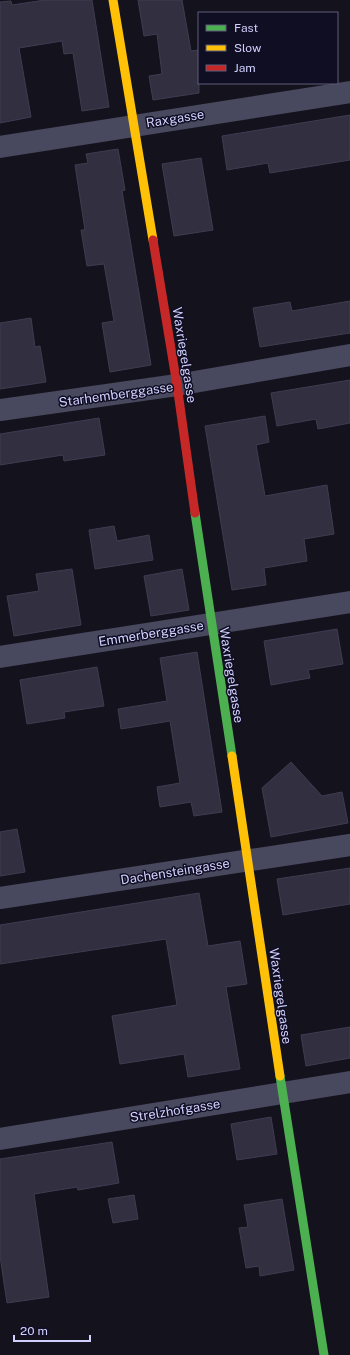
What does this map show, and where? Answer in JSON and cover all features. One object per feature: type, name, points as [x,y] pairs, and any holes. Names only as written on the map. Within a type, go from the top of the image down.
[{"type":"street","name":"Waxriegelgasse","points":[[113,0],[177,385],[211,624],[249,859],[282,1092],[324,1355]]},
{"type":"street","name":"Raxgasse","points":[[0,147],[350,92]]},
{"type":"street","name":"Starhemberggasse","points":[[0,410],[177,385],[350,355]]},
{"type":"street","name":"Emmerberggasse","points":[[0,657],[350,602]]},
{"type":"street","name":"Dachensteingasse","points":[[0,898],[249,859],[350,845]]},
{"type":"street","name":"Strelzhofgasse","points":[[0,1139],[350,1082]]},
{"type":"building","points":[[45,0],[92,0],[109,107],[82,111],[73,53],[64,54],[62,41],[19,48],[31,117],[0,123],[0,2],[11,1],[12,5]]},
{"type":"building","points":[[138,0],[182,0],[191,51],[198,50],[199,93],[153,100],[149,76],[162,74],[157,34],[144,36]]},
{"type":"building","points":[[350,115],[350,160],[270,173],[268,163],[227,170],[222,136]]},
{"type":"building","points":[[118,149],[125,190],[122,191],[151,365],[110,372],[102,323],[114,321],[104,264],[87,266],[81,230],[85,230],[75,165],[88,163],[86,154]]},
{"type":"building","points":[[201,158],[213,230],[174,236],[162,164]]},
{"type":"building","points":[[350,301],[350,333],[260,347],[253,308],[290,302],[292,311]]},
{"type":"building","points":[[31,318],[35,347],[40,346],[46,382],[0,389],[0,323]]},
{"type":"building","points":[[350,380],[350,423],[318,429],[316,419],[277,426],[271,393]]},
{"type":"building","points":[[265,416],[269,442],[256,445],[265,496],[327,485],[334,534],[304,539],[307,561],[264,568],[266,585],[232,590],[205,426]]},
{"type":"building","points":[[99,418],[105,455],[64,461],[63,455],[0,465],[0,434]]},
{"type":"building","points":[[114,526],[117,541],[149,535],[153,560],[95,569],[89,530]]},
{"type":"building","points":[[72,569],[81,625],[14,636],[7,596],[39,591],[36,574]]},
{"type":"building","points":[[182,569],[189,610],[151,616],[144,576]]},
{"type":"building","points":[[337,629],[343,664],[308,670],[310,678],[271,685],[264,641]]},
{"type":"building","points":[[197,652],[222,812],[194,816],[191,802],[160,807],[157,787],[180,783],[170,721],[121,729],[118,709],[167,701],[160,658]]},
{"type":"building","points":[[97,667],[104,706],[64,712],[65,718],[27,724],[20,680]]},
{"type":"building","points":[[291,762],[322,796],[342,792],[348,823],[271,837],[262,788]]},
{"type":"building","points":[[17,829],[25,872],[0,876],[0,832]]},
{"type":"building","points":[[350,868],[350,904],[283,915],[277,879]]},
{"type":"building","points":[[199,893],[208,946],[240,941],[247,984],[226,987],[240,1069],[188,1077],[184,1054],[120,1064],[112,1016],[177,1005],[166,939],[0,964],[0,925]]},
{"type":"building","points":[[350,1027],[350,1058],[306,1066],[301,1035]]},
{"type":"building","points":[[271,1117],[277,1154],[237,1160],[231,1124]]},
{"type":"building","points":[[112,1142],[119,1183],[78,1190],[77,1187],[34,1194],[49,1297],[7,1303],[0,1256],[0,1159]]},
{"type":"building","points":[[134,1195],[138,1219],[113,1223],[108,1199]]},
{"type":"building","points":[[282,1199],[294,1270],[260,1276],[259,1266],[246,1268],[239,1228],[248,1227],[244,1205]]},
{"type":"traffic: fast","points":[[195,513],[232,756]]},
{"type":"traffic: fast","points":[[280,1076],[324,1355]]},
{"type":"traffic: slow","points":[[113,0],[153,240]]},
{"type":"traffic: slow","points":[[232,756],[280,1076]]},
{"type":"traffic: jam","points":[[153,240],[177,385],[195,513]]}]
